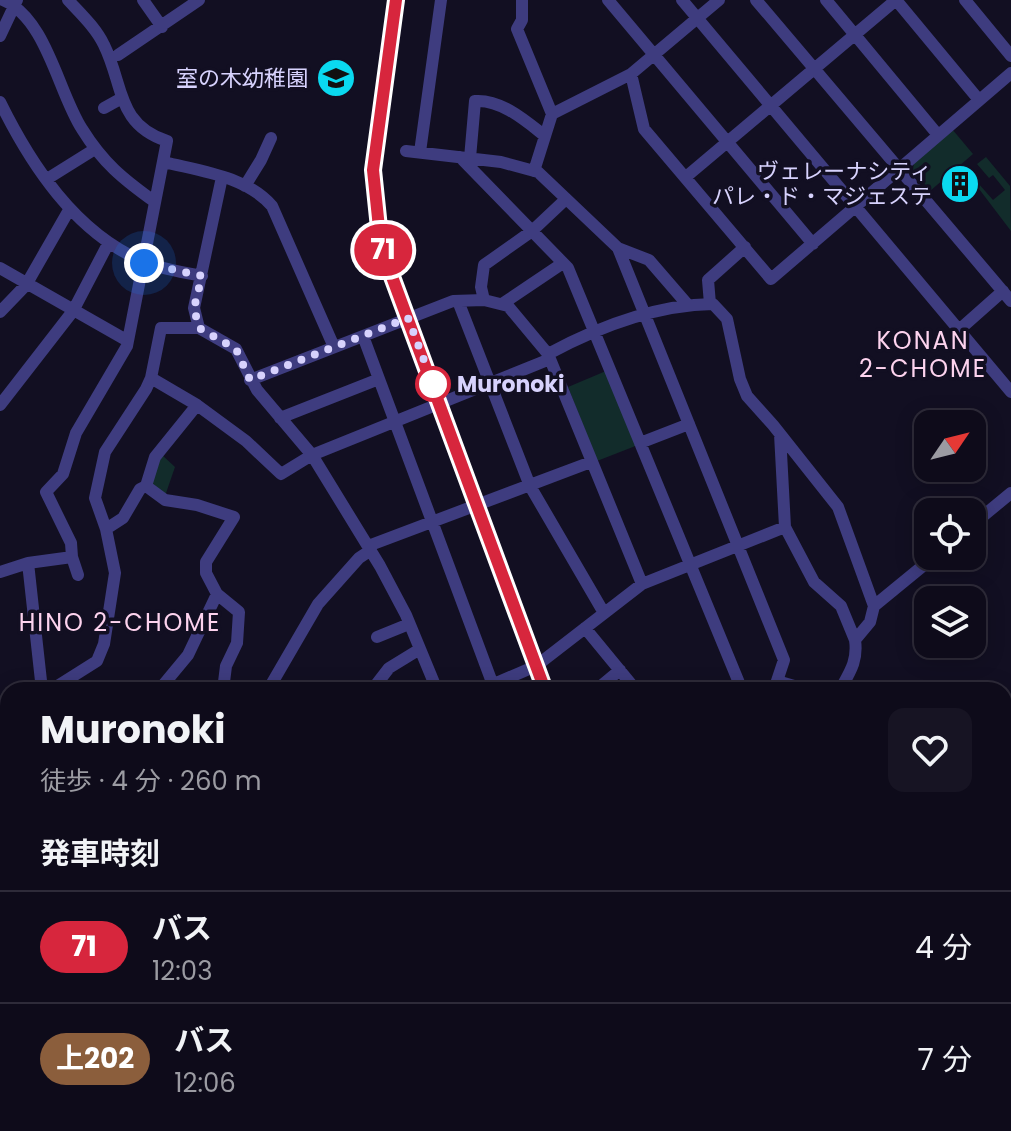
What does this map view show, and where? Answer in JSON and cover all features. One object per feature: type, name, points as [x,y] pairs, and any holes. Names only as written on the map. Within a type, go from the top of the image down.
[{"type":"street","points":[[68,0],[104,45],[122,98],[134,122],[149,135],[167,141],[128,341],[76,433],[63,474],[46,492],[71,543],[78,575]]},
{"type":"street","points":[[143,0],[162,27]]},
{"type":"street","points":[[118,55],[199,0]]},
{"type":"street","points":[[396,0],[373,170],[381,247],[542,682]]},
{"type":"street","points":[[441,0],[413,152],[501,162],[534,171],[618,248],[649,260],[687,304]]},
{"type":"street","points":[[522,0],[522,20],[517,29],[552,114],[534,171]]},
{"type":"street","points":[[608,0],[813,244]]},
{"type":"street","points":[[682,0],[1011,392]]},
{"type":"street","points":[[552,114],[631,74],[719,0]]},
{"type":"street","points":[[756,0],[1007,296],[959,330]]},
{"type":"street","points":[[826,0],[938,135]]},
{"type":"street","points":[[687,176],[896,0],[979,100]]},
{"type":"street","points":[[965,0],[1011,56]]},
{"type":"street","points":[[0,36],[12,2]]},
{"type":"street","points":[[12,2],[46,50],[79,125],[95,149],[122,179],[155,202]]},
{"type":"street","points":[[631,74],[644,129],[687,176],[771,279],[979,100],[1006,83],[1011,73]]},
{"type":"street","points":[[104,108],[122,98]]},
{"type":"street","points":[[465,158],[475,101],[482,100],[516,113],[545,136]]},
{"type":"street","points":[[0,102],[15,133],[69,210],[108,244],[144,263],[202,276]]},
{"type":"street","points":[[245,186],[271,138]]},
{"type":"street","points":[[47,179],[95,149]]},
{"type":"street","points":[[465,158],[568,268],[739,682]]},
{"type":"street","points":[[164,162],[222,177],[265,198],[272,206],[334,347]]},
{"type":"street","points":[[199,328],[194,308],[222,177]]},
{"type":"street","points":[[484,300],[481,287],[484,265],[532,231],[566,199]]},
{"type":"street","points":[[0,312],[26,285],[69,210]]},
{"type":"street","points":[[0,405],[73,311],[108,244]]},
{"type":"street","points":[[710,304],[708,280],[745,247]]},
{"type":"street","points":[[618,248],[784,660],[777,682]]},
{"type":"street","points":[[502,304],[563,263]]},
{"type":"street","points":[[0,268],[128,341]]},
{"type":"street","points":[[250,380],[458,301],[484,300],[508,306],[549,357],[642,584]]},
{"type":"street","points":[[458,301],[530,486],[604,613]]},
{"type":"street","points":[[151,378],[197,405],[246,441],[281,474],[312,455],[549,357],[595,329],[687,304],[710,304],[727,319],[740,379],[747,396],[838,507],[874,606],[870,622],[855,640]]},
{"type":"street","points":[[64,682],[97,661],[104,644],[115,573],[106,529],[95,498],[105,452],[151,378],[161,328],[199,328],[236,349],[250,380],[312,455],[369,548],[409,624],[434,682]]},
{"type":"street","points":[[363,336],[433,523],[485,682]]},
{"type":"street","points":[[280,418],[379,379]]},
{"type":"street","points":[[106,529],[123,518],[140,489],[146,486],[155,457],[197,405]]},
{"type":"street","points":[[640,443],[689,424]]},
{"type":"street","points":[[780,434],[785,527],[814,582],[841,606],[855,640],[855,664],[845,682]]},
{"type":"street","points":[[273,682],[318,604],[369,548],[591,462]]},
{"type":"street","points":[[146,486],[165,500],[197,505],[234,517],[206,562],[206,573],[217,594],[239,612],[237,643],[226,666],[224,682]]},
{"type":"street","points":[[986,514],[1011,493]]},
{"type":"street","points":[[499,682],[536,666],[642,584],[785,527]]},
{"type":"street","points":[[0,572],[28,563],[72,557]]},
{"type":"street","points":[[28,563],[41,682]]},
{"type":"street","points":[[874,606],[918,570]]},
{"type":"street","points":[[166,682],[188,655],[217,594]]},
{"type":"street","points":[[377,637],[409,624]]},
{"type":"street","points":[[585,628],[630,682]]},
{"type":"street","points":[[378,682],[389,668],[420,649]]},
{"type":"street","points":[[606,682],[620,670]]},
{"type":"green space","points":[[952,129],[973,154],[930,191],[913,170],[914,162]]},
{"type":"green space","points":[[986,157],[1010,186],[1011,231],[976,185],[978,183],[993,200],[1005,190],[993,175],[989,178],[977,164]]},
{"type":"green space","points":[[606,371],[638,445],[597,461],[568,387]]},
{"type":"green space","points":[[161,454],[175,467],[165,496],[150,485]]},
{"type":"bus line","name":"71","points":[[396,0],[373,170],[381,247],[542,682]]},
{"type":"place","name":"室の木幼稚園","points":[[336,78]]},
{"type":"place","name":"ヴェレーナシティ パレ・ド・マジェステ","points":[[960,184]]},
{"type":"place","name":"Muronoki","points":[[433,384]]},
{"type":"district","name":"KONAN 2-CHOME","points":[[923,354]]},
{"type":"district","name":"HINO 2-CHOME","points":[[120,622]]},
{"type":"route","points":[[144,263],[202,276],[194,308],[199,328],[236,349],[250,380],[408,318],[433,384]]}]
